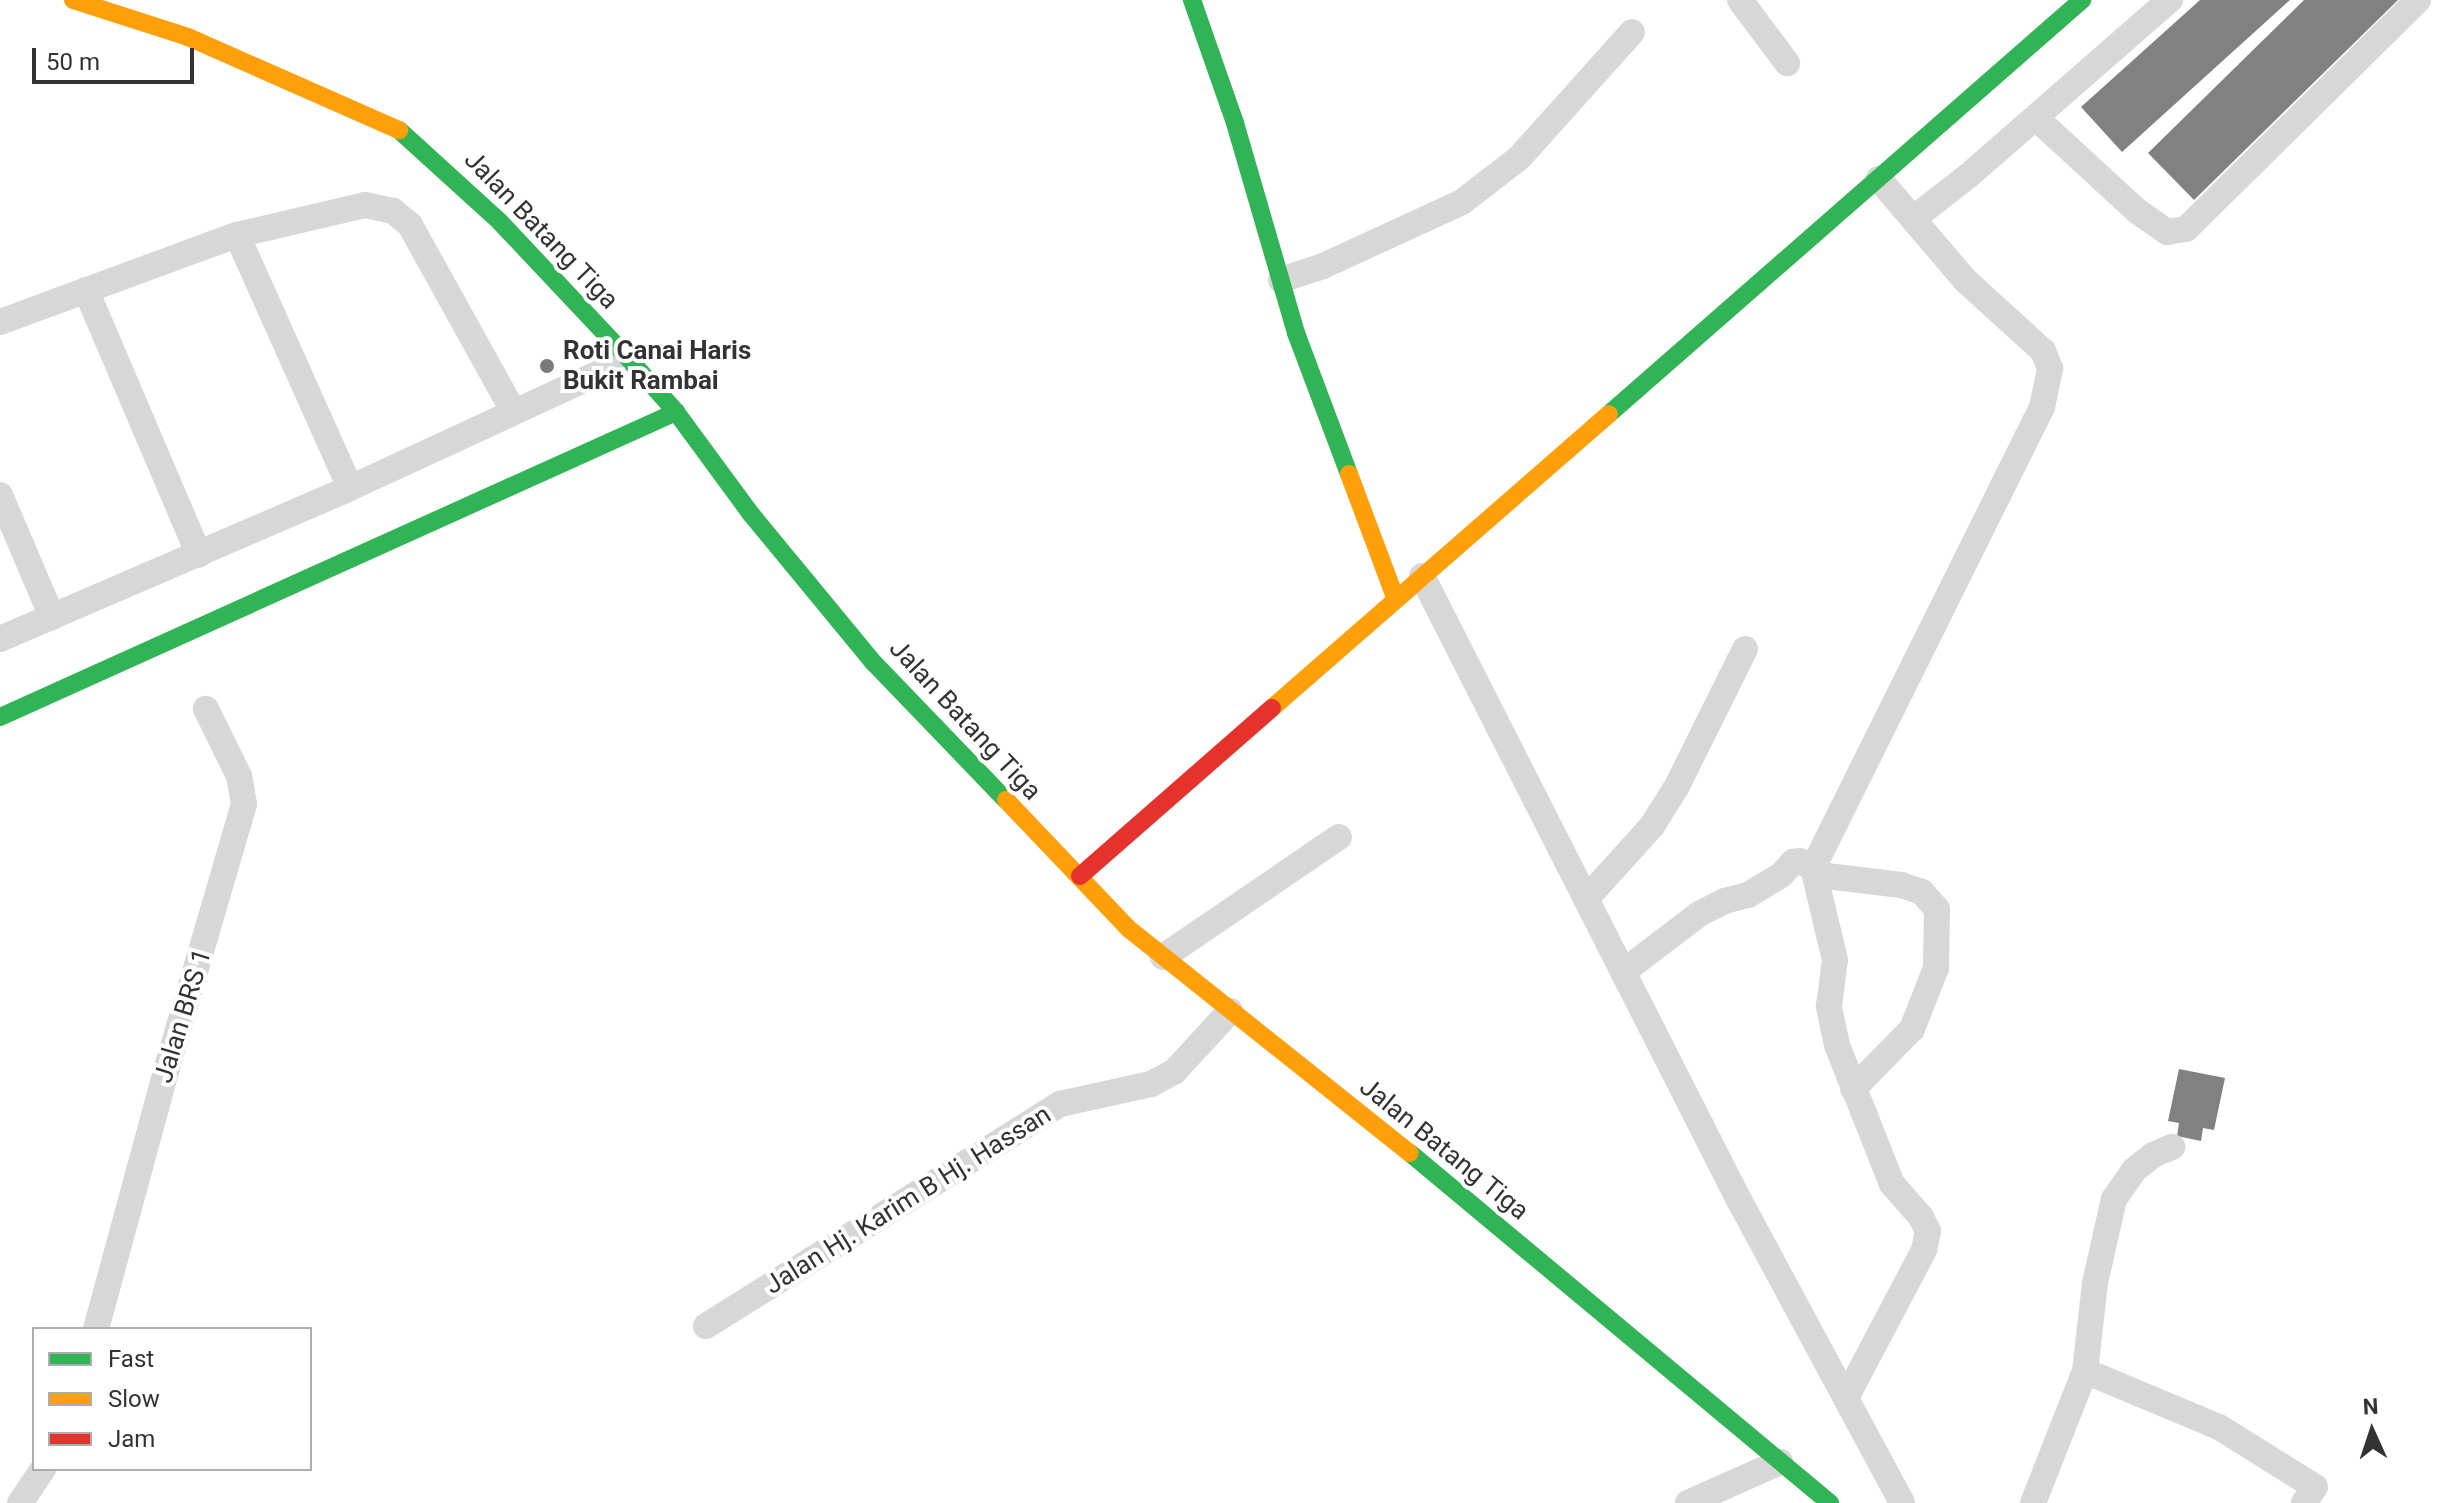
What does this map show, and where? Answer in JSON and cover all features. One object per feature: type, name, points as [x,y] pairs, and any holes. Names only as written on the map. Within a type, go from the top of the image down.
[{"type":"street","name":"Jalan Batang Tiga","points":[[73,0],[188,37],[253,63],[407,134],[500,222],[629,359],[676,412],[751,514],[874,663],[1129,929],[1415,1157],[1830,1503]]},
{"type":"street","points":[[1192,0],[1235,123],[1296,333],[1396,600]]},
{"type":"street","points":[[1740,0],[1787,63]]},
{"type":"street","points":[[1080,876],[2082,0]]},
{"type":"street","points":[[1914,218],[2036,118],[2170,0]]},
{"type":"street","points":[[2036,118],[2137,211],[2167,232],[2186,229],[2418,0]]},
{"type":"street","points":[[1281,280],[1323,266],[1462,202],[1519,158],[1632,32]]},
{"type":"street","points":[[1846,1398],[1924,1250],[1928,1231],[1921,1217],[1892,1184],[1837,1045],[1829,1006],[1835,960],[1813,868],[2042,407],[2049,386],[2050,368],[2043,351],[1965,280],[1879,179]]},
{"type":"street","points":[[0,322],[237,235],[365,205],[393,211],[410,225],[513,411]]},
{"type":"street","points":[[237,235],[350,488]]},
{"type":"street","points":[[86,290],[199,555]]},
{"type":"street","points":[[0,639],[350,488],[629,359]]},
{"type":"street","points":[[0,717],[676,412]]},
{"type":"street","points":[[0,495],[52,617]]},
{"type":"street","points":[[1422,576],[1623,972],[1902,1503]]},
{"type":"street","points":[[1586,899],[1652,826],[1665,806],[1745,649]]},
{"type":"street","name":"Jalan BRS 1","points":[[97,1327],[168,1064],[244,804],[239,776],[206,709]]},
{"type":"street","points":[[1163,957],[1339,837]]},
{"type":"street","points":[[1623,972],[1699,914],[1748,895],[1781,875],[1793,862],[1800,861],[1827,876],[1901,885],[1922,892],[1937,909],[1936,968],[1912,1029],[1853,1089]]},
{"type":"street","name":"Jalan Hj. Karim B Hj. Hassan","points":[[706,1326],[1060,1104],[1151,1084],[1174,1072],[1194,1054],[1230,1011]]},
{"type":"street","points":[[2033,1503],[2085,1371],[2095,1283],[2114,1199],[2134,1170],[2153,1155],[2172,1147]]},
{"type":"street","points":[[2085,1371],[2219,1427],[2315,1487],[2304,1503]]},
{"type":"street","points":[[1688,1503],[1780,1462]]},
{"type":"street","points":[[20,1503],[42,1471]]},
{"type":"building","points":[[2200,0],[2290,0],[2122,152],[2081,107]]},
{"type":"building","points":[[2304,0],[2398,0],[2194,200],[2148,153]]},
{"type":"building","points":[[2179,1069],[2225,1078],[2214,1130],[2203,1128],[2201,1141],[2177,1136],[2179,1123],[2168,1121]]},
{"type":"traffic: fast","points":[[1192,0],[1235,123],[1296,333],[1349,474]]},
{"type":"traffic: fast","points":[[1609,414],[2082,0]]},
{"type":"traffic: fast","points":[[399,130],[500,222],[629,359],[676,412],[751,514],[874,663],[1006,800]]},
{"type":"traffic: fast","points":[[0,717],[676,412]]},
{"type":"traffic: fast","points":[[1410,1153],[1830,1503]]},
{"type":"traffic: slow","points":[[73,0],[188,37],[399,130]]},
{"type":"traffic: slow","points":[[1272,708],[1609,414]]},
{"type":"traffic: slow","points":[[1349,474],[1396,600]]},
{"type":"traffic: slow","points":[[1006,800],[1129,929],[1410,1153]]},
{"type":"traffic: jam","points":[[1080,876],[1272,708]]},
{"type":"place","name":"Roti Canai Haris Bukit Rambai","points":[[547,366]]}]
